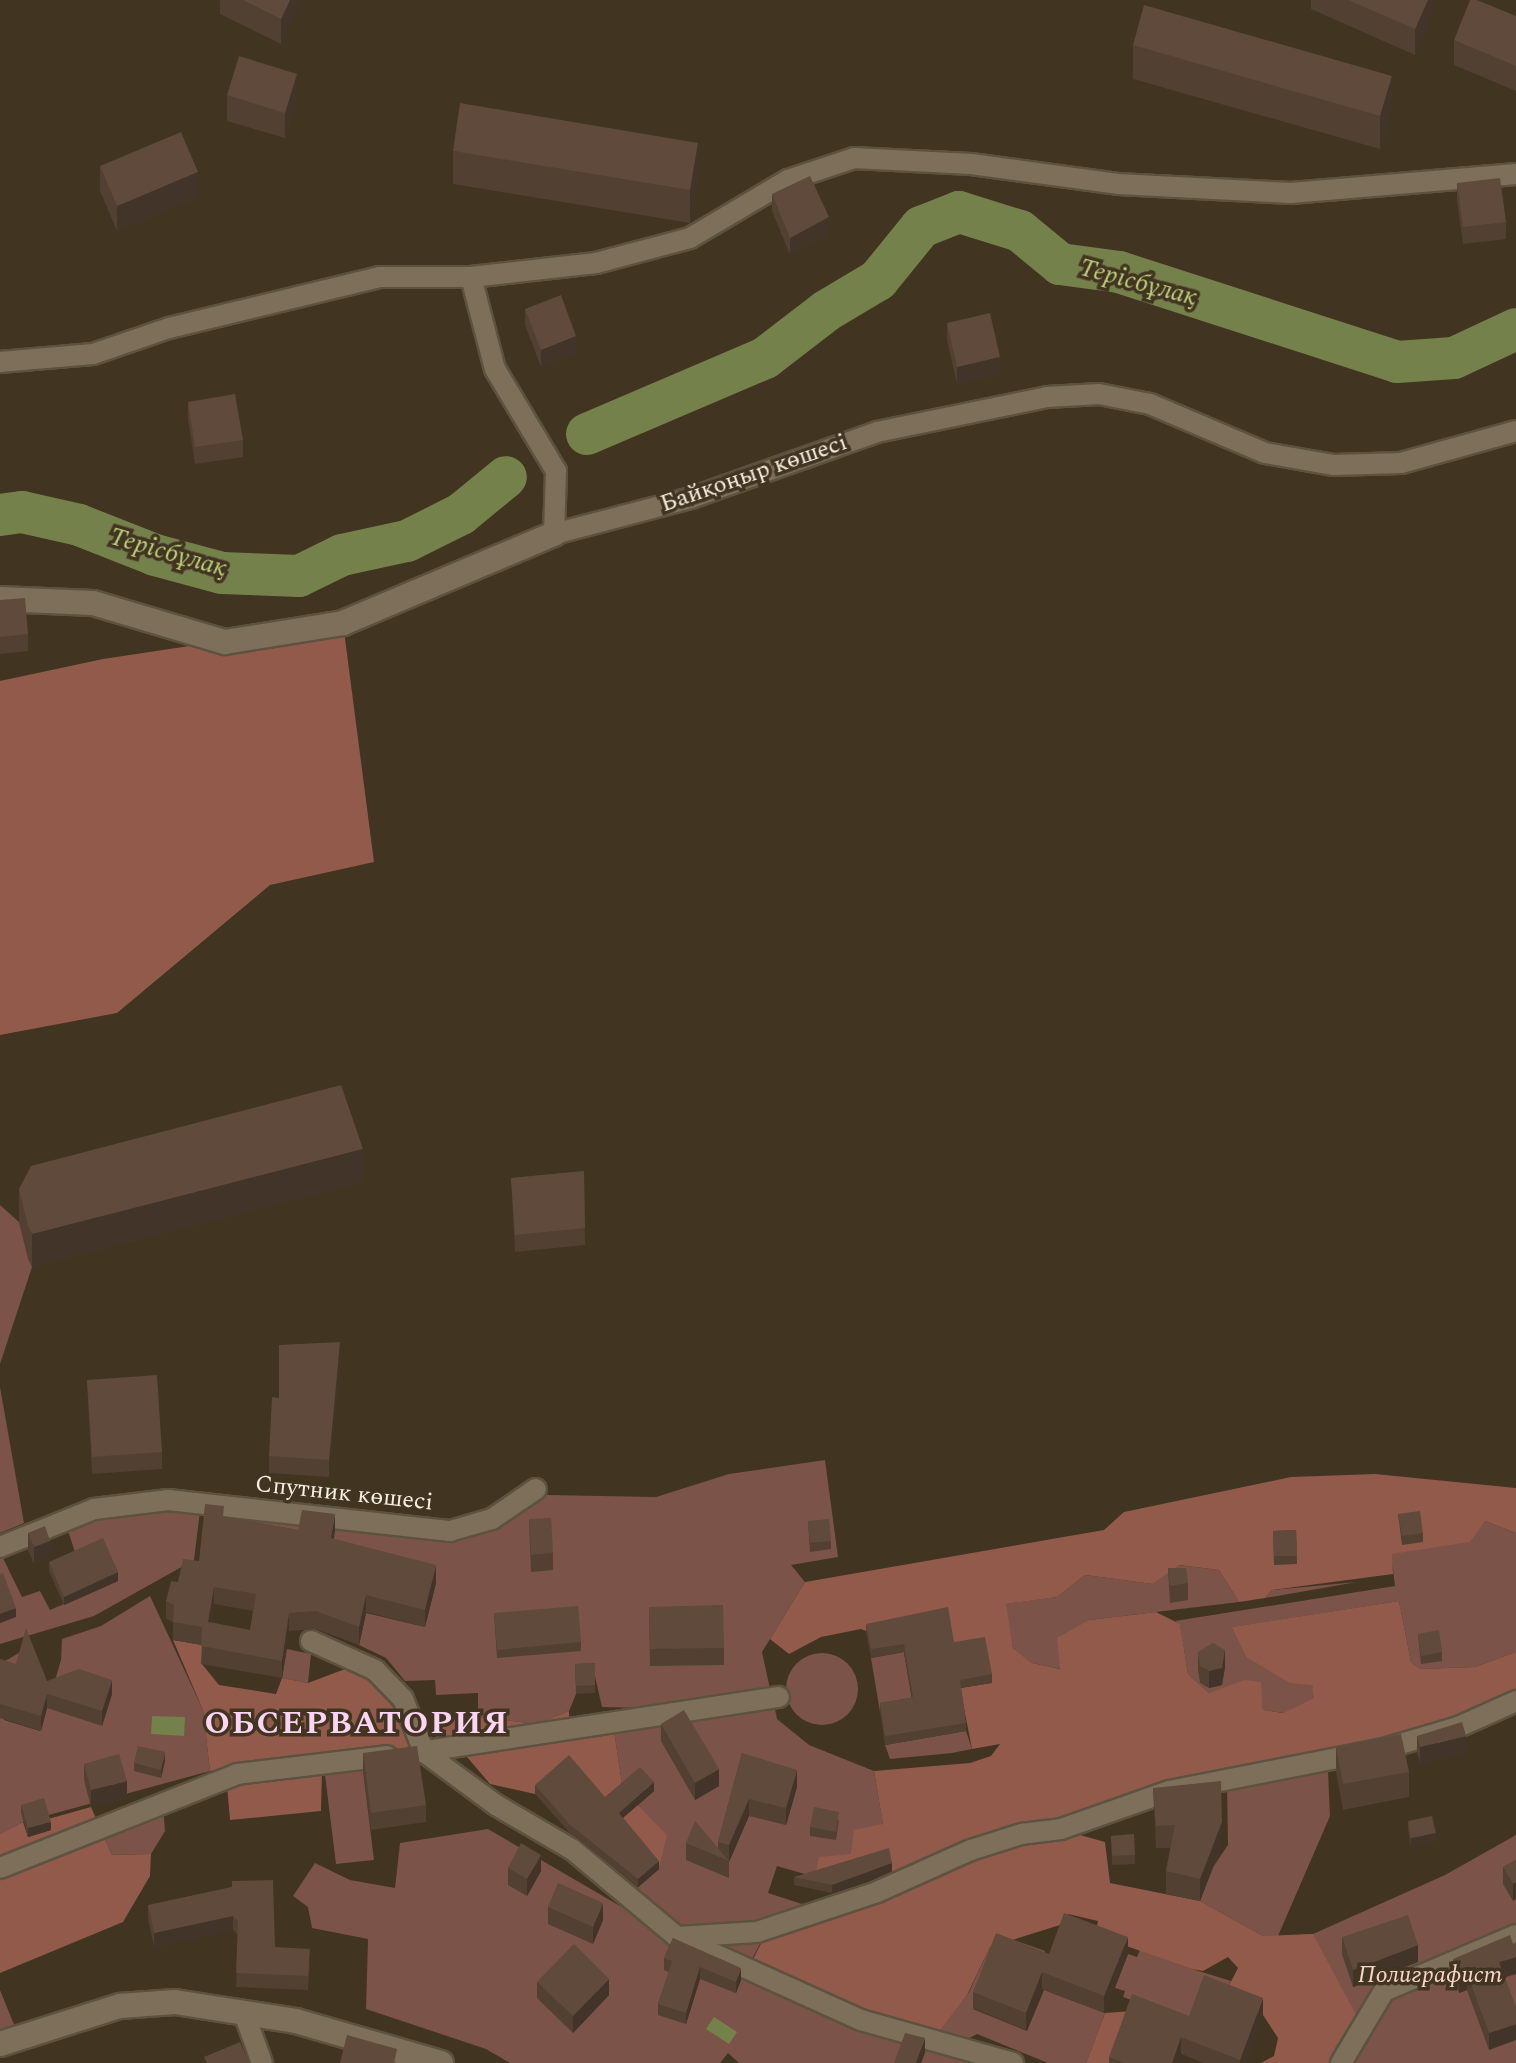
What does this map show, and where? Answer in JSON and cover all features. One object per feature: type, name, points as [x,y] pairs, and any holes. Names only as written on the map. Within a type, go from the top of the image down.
[{"type":"street","points":[[0,362],[93,354],[169,328],[380,277],[471,277],[596,263],[690,238],[788,180],[854,158],[971,164],[1118,184],[1291,193],[1516,174]]},
{"type":"street","points":[[471,277],[495,369],[556,471],[554,534]]},
{"type":"street","name":"Байқоңыр көшесі","points":[[0,599],[93,603],[225,642],[343,623],[554,534],[691,498],[877,432],[1047,397],[1099,394],[1150,404],[1265,453],[1334,465],[1401,463],[1516,431]]},
{"type":"street","name":"Спутник көшесі","points":[[0,1547],[94,1509],[168,1500],[450,1531],[492,1519],[536,1489]]},
{"type":"street","points":[[311,1641],[375,1670],[390,1685],[420,1731],[424,1752],[496,1805],[573,1850],[677,1937],[861,2020],[1013,2063]]},
{"type":"street","points":[[0,1868],[237,1774],[424,1752],[779,1697]]},
{"type":"street","points":[[677,1937],[757,1932],[877,1892],[971,1850],[1021,1834],[1061,1829],[1169,1791],[1383,1749],[1458,1727],[1516,1701]]},
{"type":"street","points":[[1341,2063],[1384,1991],[1516,1935]]},
{"type":"street","points":[[0,2044],[120,2006],[175,2002],[296,2021],[441,2063]]},
{"type":"street","points":[[244,2013],[262,2063]]},
{"type":"green space","points":[[0,1205],[19,1222],[32,1267],[0,1364]]},
{"type":"green space","points":[[0,1387],[24,1523],[0,1533]]},
{"type":"green space","points":[[825,1460],[838,1557],[791,1565],[805,1582],[762,1652],[770,1689],[641,1708],[602,1707],[594,1672],[576,1672],[576,1694],[569,1711],[536,1724],[478,1717],[478,1693],[436,1695],[435,1680],[405,1681],[386,1658],[359,1645],[366,1613],[425,1627],[232,1536],[236,1514],[304,1520],[329,1568],[335,1527],[395,1536],[469,1536],[495,1529],[547,1495],[656,1497],[729,1474]]},
{"type":"green space","points":[[132,1508],[200,1511],[194,1560],[94,1616],[0,1644],[0,1623],[16,1616],[0,1582],[0,1552],[22,1597],[40,1591],[50,1610],[118,1581],[77,1558],[67,1528]]},
{"type":"green space","points":[[1485,1521],[1516,1533],[1516,1652],[1475,1667],[1420,1669],[1411,1662],[1399,1601],[1233,1627],[1246,1657],[1312,1684],[1315,1698],[1284,1713],[1263,1710],[1260,1682],[1209,1693],[1188,1674],[1180,1625],[1175,1621],[1395,1586],[1391,1554]]},
{"type":"green space","points":[[1178,1565],[1219,1570],[1239,1602],[1089,1620],[1061,1669],[1032,1663],[1013,1648],[1005,1604],[1057,1597],[1085,1575],[1153,1584]]},
{"type":"green space","points":[[1357,1582],[1265,1598],[1272,1590]]},
{"type":"green space","points":[[150,1596],[203,1710],[210,1771],[23,1822],[0,1834],[0,1664],[24,1650],[4,1720],[40,1731],[61,1660],[62,1639],[101,1626]]},
{"type":"green space","points":[[287,1649],[311,1654],[308,1683],[282,1678]]},
{"type":"green space","points":[[904,1652],[913,1706],[880,1712],[871,1658]]},
{"type":"green space","points":[[822,1653],[848,1663],[858,1689],[848,1715],[822,1725],[796,1715],[786,1689],[796,1663]]},
{"type":"green space","points":[[774,1704],[777,1719],[809,1745],[874,1771],[883,1824],[851,1855],[815,1877],[777,1866],[768,1893],[805,1905],[796,1915],[755,1928],[692,1933],[634,1891],[659,1869],[666,1835],[637,1806],[654,1791],[623,1790],[614,1731]]},
{"type":"green space","points":[[966,1731],[972,1749],[952,1753],[890,1759],[885,1745]]},
{"type":"green space","points":[[363,1770],[374,1860],[336,1864],[325,1775]]},
{"type":"green space","name":"Полиграфист","points":[[1328,1771],[1330,1816],[1278,1936],[1313,1934],[1445,1875],[1516,1835],[1516,2063],[1341,2063],[1263,1936],[1200,1901],[1211,1870],[1228,1845],[1227,1785]]},
{"type":"green space","points":[[163,1805],[165,1831],[151,1854],[112,1855],[103,1834]]},
{"type":"green space","points":[[488,1829],[699,1952],[735,1993],[745,1970],[909,2037],[899,2063],[739,2063],[728,2053],[720,2063],[510,2063],[486,2049],[366,2009],[368,1939],[312,1928],[308,1907],[293,1896],[315,1863],[350,1880],[395,1888],[400,1843]]},
{"type":"green space","points":[[765,1935],[752,1959],[707,1942]]},
{"type":"green space","points":[[1008,1938],[1045,1951],[1039,1967],[973,2009],[1027,2031],[1044,1990],[1105,2013],[1086,2063],[1048,2063],[977,2034],[956,2045],[934,2039],[969,1992],[990,1947]]},
{"type":"green space","points":[[1140,1950],[1231,1981],[1222,1999],[1193,2023],[1123,1997],[1125,1991],[1115,1988],[1128,1954],[1137,1957]]},
{"type":"green space","points":[[0,1990],[15,2027],[0,2031]]},
{"type":"green space","points":[[928,2044],[992,2063],[921,2063]]},
{"type":"shaded area","points":[[343,623],[374,862],[270,885],[117,1013],[0,1035],[0,681],[103,659]]},
{"type":"shaded area","points":[[1375,1474],[1516,1488],[1516,1533],[1485,1521],[1470,1542],[1392,1554],[1393,1574],[1272,1590],[1265,1598],[1239,1602],[1219,1570],[1179,1565],[1153,1584],[1085,1575],[1057,1597],[1006,1604],[1013,1648],[1032,1663],[1060,1669],[1057,1638],[1089,1620],[1156,1612],[1180,1624],[1188,1674],[1209,1693],[1245,1680],[1261,1682],[1263,1710],[1283,1713],[1314,1698],[1312,1685],[1290,1683],[1246,1657],[1232,1627],[1399,1601],[1411,1662],[1420,1669],[1475,1667],[1516,1652],[1516,1701],[1062,1830],[1105,1842],[1110,1883],[1200,1901],[1263,1936],[1313,1934],[1361,2024],[1334,2063],[1261,2063],[1274,2056],[1278,2038],[1263,2015],[1222,1999],[1238,1968],[1228,1957],[1203,1971],[1192,1969],[1095,1935],[1098,1921],[1068,1914],[1063,1924],[990,1947],[967,1995],[940,2031],[865,2011],[749,1967],[769,1928],[920,1871],[892,1873],[889,1857],[815,1877],[819,1857],[851,1854],[854,1830],[883,1824],[874,1771],[970,1763],[991,1756],[1000,1744],[972,1749],[960,1688],[991,1683],[861,1629],[821,1637],[789,1654],[770,1639],[805,1582],[1104,1530],[1124,1512],[1291,1477]]},
{"type":"shaded area","points":[[173,1640],[202,1645],[202,1664],[219,1685],[276,1694],[282,1678],[308,1683],[361,1663],[397,1706],[415,1748],[210,1771],[203,1710]]},
{"type":"shaded area","points":[[569,1711],[569,1718],[539,1729],[437,1741],[433,1722],[478,1717],[536,1724]]},
{"type":"shaded area","points":[[152,1716],[185,1717],[184,1736],[151,1734]]},
{"type":"shaded area","points":[[614,1731],[623,1790],[667,1835],[659,1869],[569,1764],[535,1794],[490,1784],[462,1751]]},
{"type":"shaded area","points":[[322,1770],[321,1811],[230,1820],[227,1785]]},
{"type":"shaded area","points":[[91,1807],[112,1855],[151,1854],[150,1876],[123,1922],[0,1973],[0,1834],[23,1822],[28,1837],[50,1830],[48,1819]]},
{"type":"shaded area","points":[[1132,2011],[1113,2063],[1086,2063],[1105,2013]]},
{"type":"shaded area","points":[[714,2017],[737,2032],[729,2044],[706,2029]]},
{"type":"building","points":[[243,0],[290,0],[281,19]]},
{"type":"building","points":[[1348,0],[1428,0],[1415,29]]},
{"type":"building","points":[[1470,0],[1516,16],[1516,66],[1454,40]]},
{"type":"building","points":[[1144,5],[1392,76],[1380,116],[1133,45]]},
{"type":"building","points":[[239,56],[297,74],[285,113],[227,95]]},
{"type":"building","points":[[460,103],[698,143],[690,190],[453,151]]},
{"type":"building","points":[[181,132],[198,172],[117,206],[100,166]]},
{"type":"building","points":[[810,176],[829,217],[790,238],[772,194]]},
{"type":"building","points":[[1500,178],[1506,222],[1463,227],[1457,183]]},
{"type":"building","points":[[561,295],[576,336],[541,350],[525,309]]},
{"type":"building","points":[[990,313],[1000,357],[957,367],[947,323]]},
{"type":"building","points":[[235,394],[243,440],[195,447],[188,402]]},
{"type":"building","points":[[25,598],[28,634],[0,637],[0,600]]},
{"type":"building","points":[[341,1085],[363,1149],[32,1234],[28,1226],[19,1189],[31,1166]]},
{"type":"building","points":[[584,1171],[585,1228],[515,1235],[511,1178]]},
{"type":"building","points":[[340,1342],[329,1460],[269,1456],[272,1397],[279,1398],[279,1345]]},
{"type":"building","points":[[157,1375],[162,1452],[92,1457],[87,1380]]},
{"type":"building","points":[[205,1504],[224,1506],[223,1516],[298,1530],[302,1510],[335,1514],[331,1538],[436,1565],[425,1610],[366,1595],[359,1627],[316,1611],[289,1613],[282,1661],[201,1646],[202,1627],[173,1622],[174,1605],[166,1601],[171,1581],[178,1582],[183,1559],[199,1561]],"holes":[[[214,1587],[256,1594],[250,1630],[208,1622]]]},
{"type":"building","points":[[1420,1511],[1423,1533],[1402,1536],[1398,1514]]},
{"type":"building","points":[[551,1518],[553,1553],[531,1555],[529,1519]]},
{"type":"building","points":[[829,1519],[831,1541],[810,1543],[808,1521]]},
{"type":"building","points":[[45,1526],[50,1541],[34,1547],[28,1533]]},
{"type":"building","points":[[1296,1530],[1297,1556],[1274,1556],[1273,1531]]},
{"type":"building","points":[[103,1538],[118,1572],[64,1597],[49,1562]]},
{"type":"building","points":[[1168,1568],[1186,1568],[1188,1583],[1170,1586]]},
{"type":"building","points":[[3,1573],[16,1608],[0,1614],[0,1574]]},
{"type":"building","points":[[723,1605],[724,1648],[650,1649],[649,1607]]},
{"type":"building","points":[[578,1606],[581,1642],[497,1650],[494,1613]]},
{"type":"building","points":[[948,1607],[954,1642],[985,1637],[992,1674],[960,1680],[966,1723],[885,1736],[880,1703],[913,1697],[904,1644],[871,1649],[866,1624]]},
{"type":"building","points":[[26,1628],[47,1681],[79,1669],[112,1680],[102,1711],[47,1694],[41,1716],[0,1704],[0,1659],[16,1664]]},
{"type":"building","points":[[1439,1630],[1442,1652],[1421,1656],[1418,1634]]},
{"type":"building","points":[[1213,1643],[1225,1650],[1222,1668],[1209,1671],[1200,1666],[1198,1652]]},
{"type":"building","points":[[595,1663],[595,1685],[576,1686],[575,1664]]},
{"type":"building","points":[[684,1710],[719,1769],[695,1783],[661,1724]]},
{"type":"building","points":[[1462,1722],[1466,1736],[1420,1747],[1417,1736]]},
{"type":"building","points":[[1401,1734],[1409,1772],[1343,1784],[1336,1747]]},
{"type":"building","points":[[138,1746],[165,1752],[161,1770],[134,1763]]},
{"type":"building","points":[[417,1746],[426,1805],[371,1813],[363,1753]]},
{"type":"building","points":[[742,1753],[797,1770],[786,1808],[749,1799],[729,1845],[718,1842]]},
{"type":"building","points":[[119,1754],[127,1781],[91,1790],[84,1764]]},
{"type":"building","points":[[569,1755],[605,1797],[640,1767],[654,1782],[619,1813],[659,1861],[638,1879],[569,1824],[535,1785]]},
{"type":"building","points":[[1221,1781],[1222,1822],[1200,1879],[1166,1871],[1175,1825],[1156,1826],[1153,1788]]},
{"type":"building","points":[[44,1798],[51,1822],[28,1828],[21,1805]]},
{"type":"building","points":[[814,1807],[839,1812],[836,1832],[810,1827]]},
{"type":"building","points":[[1432,1816],[1436,1833],[1411,1838],[1408,1821]]},
{"type":"building","points":[[695,1821],[729,1861],[686,1843]]},
{"type":"building","points":[[1134,1834],[1135,1855],[1112,1856],[1111,1836]]},
{"type":"building","points":[[521,1843],[541,1855],[527,1879],[508,1868]]},
{"type":"building","points":[[889,1848],[892,1863],[832,1885],[794,1877]]},
{"type":"building","points":[[1516,1860],[1516,1882],[1513,1884],[1503,1867]]},
{"type":"building","points":[[273,1880],[275,1947],[310,1949],[308,1976],[236,1973],[238,1921],[233,1916],[154,1933],[148,1905],[232,1887],[232,1881]]},
{"type":"building","points":[[558,1883],[603,1903],[593,1927],[548,1907]]},
{"type":"building","points":[[1064,1913],[1128,1937],[1104,1996],[1042,1972],[1026,2013],[973,1992],[996,1933],[1049,1954]]},
{"type":"building","points":[[1408,1915],[1418,1945],[1353,1970],[1342,1937]]},
{"type":"building","points":[[1510,1935],[1513,1944],[1516,1942],[1516,1957],[1499,1962],[1516,2007],[1516,2024],[1489,2033],[1467,1973],[1459,1976],[1453,1959]]},
{"type":"building","points":[[673,1938],[741,1968],[736,1982],[700,1967],[686,2013],[658,2004],[672,1961],[664,1958]]},
{"type":"building","points":[[574,1944],[609,1979],[573,2016],[537,1982]]},
{"type":"building","points":[[1204,1975],[1263,1998],[1240,2060],[1181,2037],[1172,2063],[1125,2063],[1109,2057],[1132,1994],[1189,2016]]},
{"type":"building","points":[[905,2033],[925,2038],[916,2063],[894,2063]]},
{"type":"building","points":[[347,2035],[397,2049],[394,2063],[340,2063]]},
{"type":"building","points":[[240,2042],[249,2063],[207,2063],[204,2057]]},
{"type":"waterway","name":"Терісбұлақ","points":[[587,434],[765,358],[826,311],[878,280],[921,227],[959,212],[1020,231],[1060,264],[1119,272],[1397,362],[1454,358],[1516,329]]},
{"type":"waterway","name":"Терісбұлақ","points":[[0,515],[22,512],[79,525],[155,555],[222,573],[299,576],[342,555],[407,541],[461,514],[506,477]]},
{"type":"district","name":"ОБСЕРВАТОРИЯ","points":[[357,1724]]}]
